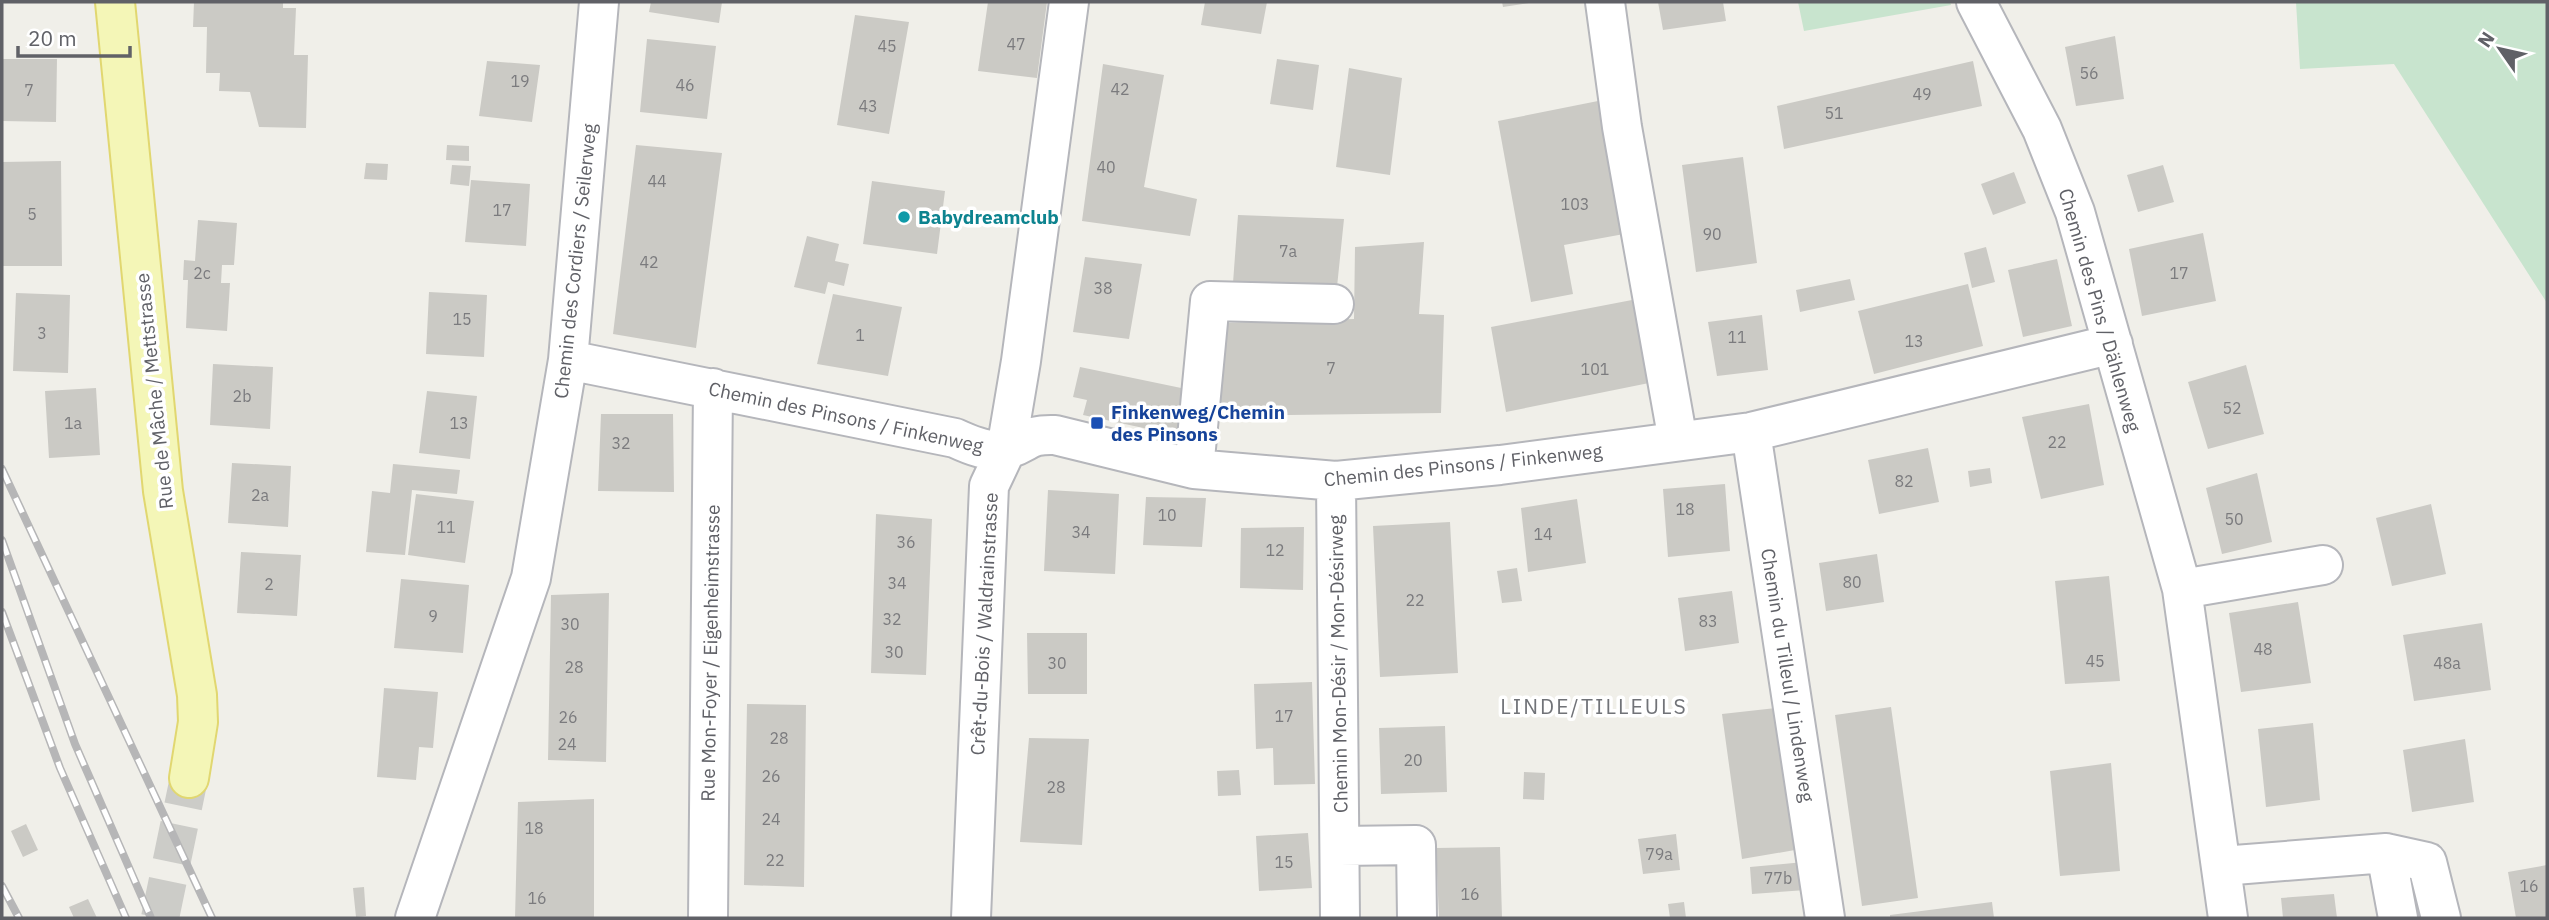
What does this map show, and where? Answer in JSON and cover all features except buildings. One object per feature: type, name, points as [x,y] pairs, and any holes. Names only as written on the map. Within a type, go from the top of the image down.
[{"type":"main road","name":"Rue de Mâche / Mettstrasse","points":[[115,2],[163,491],[196,683],[198,722],[189,778]]},
{"type":"street","name":"Chemin des Cordiers / Seilerweg","points":[[415,918],[531,578],[568,360],[600,2]]},
{"type":"street","name":"Crêt-du-Bois / Waldrainstrasse","points":[[971,918],[989,486],[1006,450],[1021,361],[1069,2]]},
{"type":"street","points":[[1605,2],[1622,127],[1678,441]]},
{"type":"street","name":"Chemin des Pins / Dählenweg","points":[[1976,2],[2042,129],[2070,200],[2182,589],[2228,918]]},
{"type":"street","points":[[1194,469],[1210,301],[1334,304]]},
{"type":"street","name":"Chemin des Pinsons / Finkenweg","points":[[568,360],[955,438],[976,448],[1006,450],[1036,434],[1055,435],[1194,469],[1336,481],[1500,466],[1751,432],[2113,344]]},
{"type":"street","name":"Rue Mon-Foyer / Eigenheimstrasse","points":[[708,918],[713,388]]},
{"type":"street","name":"Chemin du Tilleul / Lindenweg","points":[[1751,432],[1825,918]]},
{"type":"street","name":"Chemin Mon-Désir / Mon-Désirweg","points":[[1336,481],[1340,918]]},
{"type":"street","points":[[2182,589],[2323,565]]},
{"type":"street","points":[[1340,846],[1416,845],[1417,918]]},
{"type":"street","points":[[2386,853],[2398,918]]},
{"type":"street","points":[[2222,866],[2386,853],[2427,862],[2441,918]]},
{"type":"green space","points":[[1798,2],[1950,2],[1951,5],[1804,31]]},
{"type":"green space","points":[[2296,2],[2547,2],[2547,303],[2394,64],[2300,69]]},
{"type":"tunnel","points":[[160,918],[189,778]]},
{"type":"railway","points":[[2,469],[212,918]]},
{"type":"railway","points":[[2,540],[75,744],[151,918]]},
{"type":"railway","points":[[2,612],[60,768],[126,918]]},
{"type":"railway","points":[[2,886],[19,918]]},
{"type":"place","name":"Babydreamclub","points":[[904,217]]},
{"type":"place","name":"Finkenweg/Chemin des Pinsons","points":[[1097,423]]},
{"type":"district","name":"LINDE/TILLEULS","points":[[1594,707]]}]
